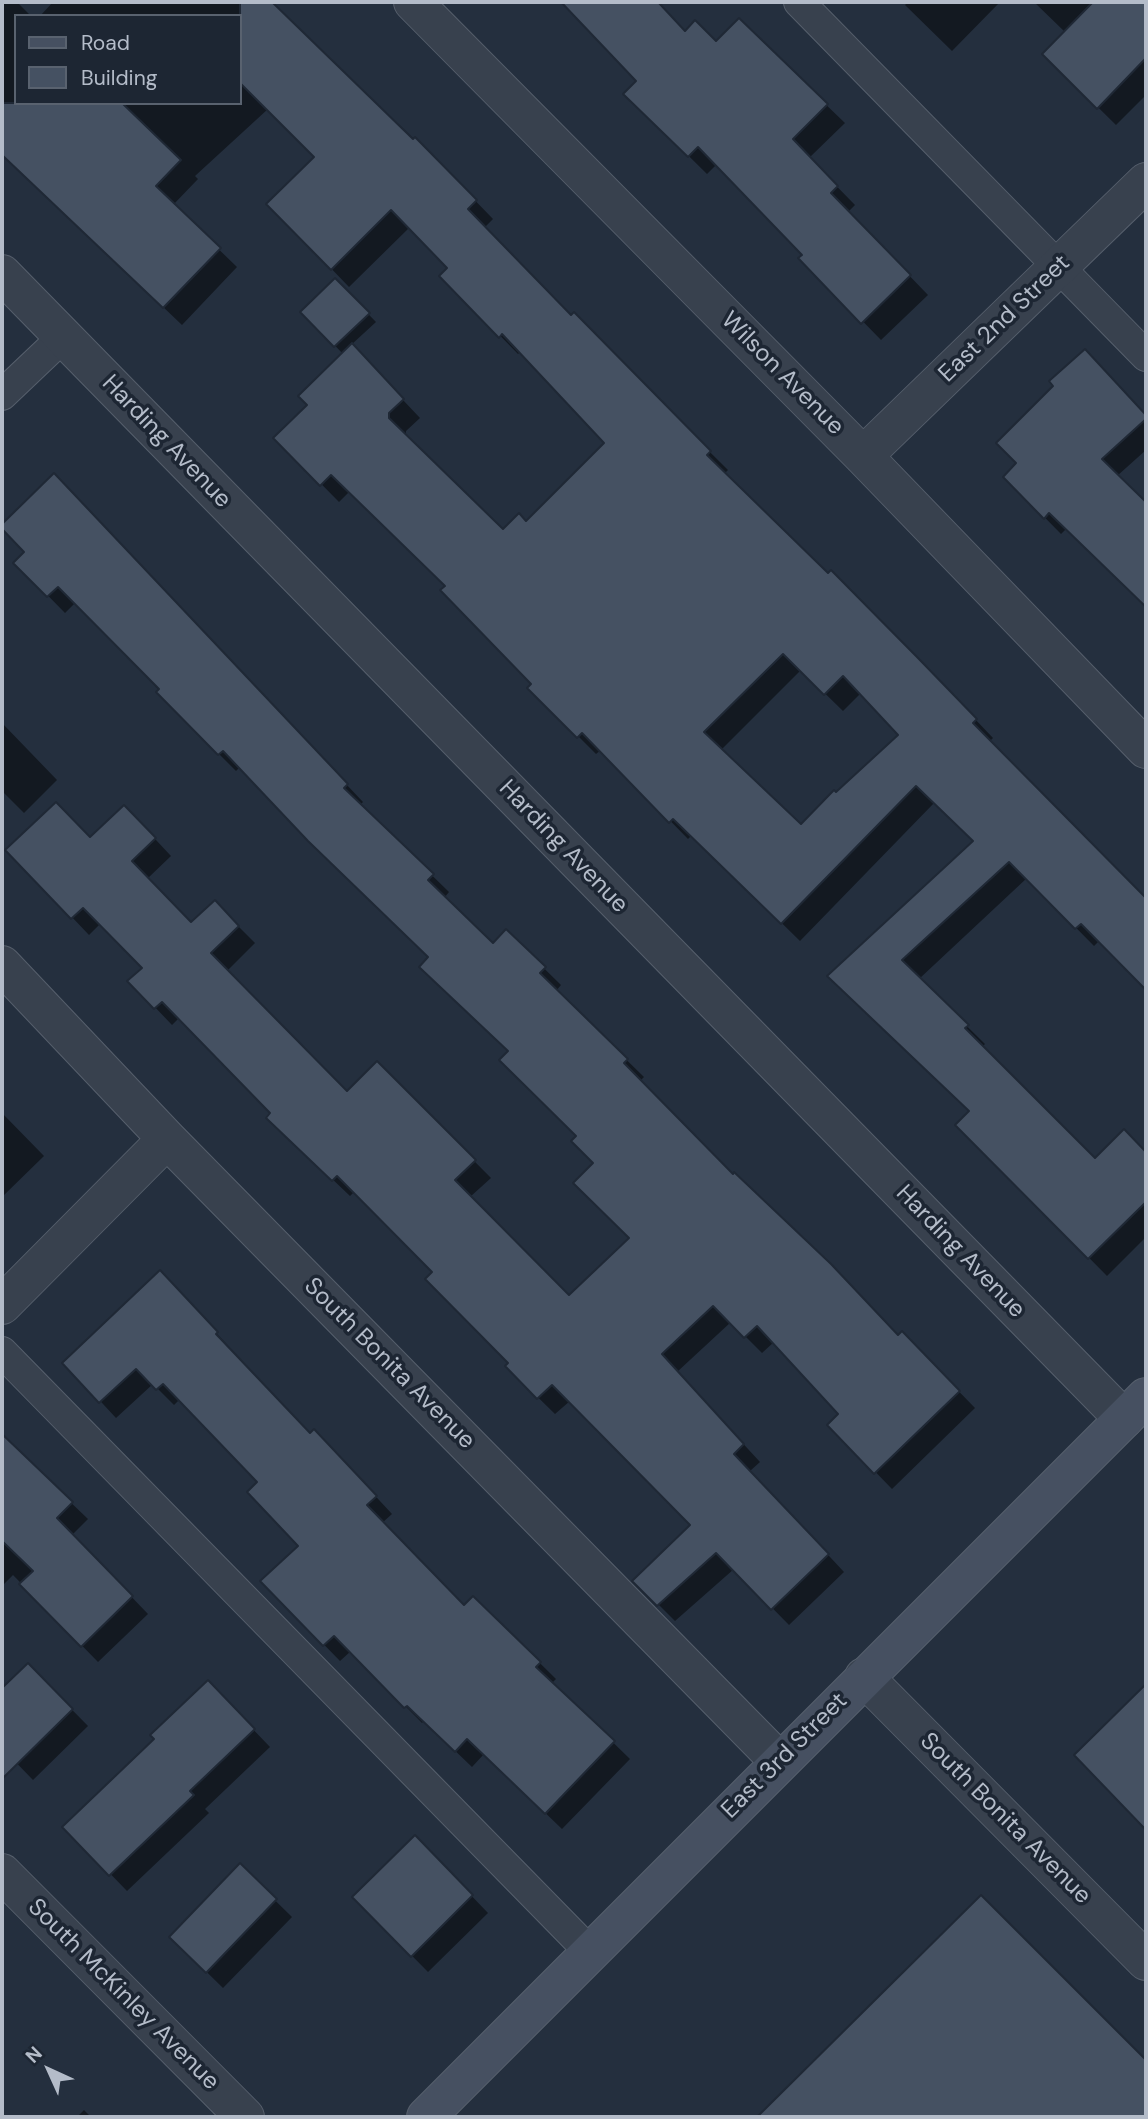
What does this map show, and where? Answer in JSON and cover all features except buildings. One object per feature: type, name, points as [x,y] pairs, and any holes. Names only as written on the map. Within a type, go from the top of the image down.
[{"type":"street","name":"Wilson Avenue","points":[[414,2],[863,456],[1146,749]]},
{"type":"street","name":"East 2nd Street","points":[[863,456],[1146,182]]},
{"type":"street","name":"Harding Avenue","points":[[2,274],[1135,1408]]},
{"type":"street","name":"South Bonita Avenue","points":[[2,965],[167,1139],[779,1761]]},
{"type":"street","points":[[2,1305],[167,1139]]},
{"type":"street","name":"East 3rd Street","points":[[425,2117],[1135,1408]]},
{"type":"street","name":"South Bonita Avenue","points":[[864,1677],[1146,1961]]},
{"type":"street","name":"South McKinley Avenue","points":[[2,1874],[245,2117]]},
{"type":"lane","points":[[799,2],[1146,356]]},
{"type":"lane","points":[[2,396],[63,337]]},
{"type":"lane","points":[[2,1352],[589,1951]]}]
